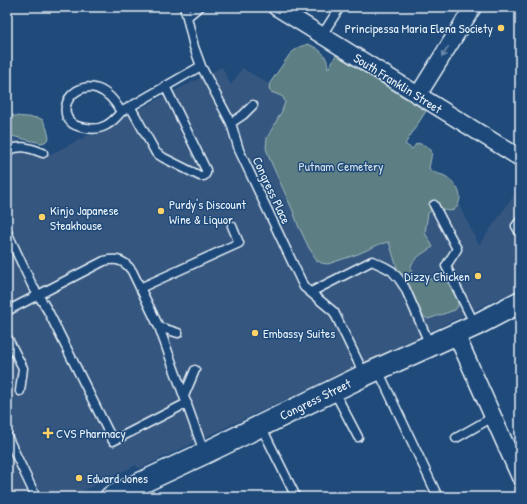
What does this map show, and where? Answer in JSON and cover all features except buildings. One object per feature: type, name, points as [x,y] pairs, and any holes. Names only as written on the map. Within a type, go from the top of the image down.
[{"type":"street","name":"South Franklin Street","points":[[276,7],[418,95],[518,154]]},
{"type":"street","points":[[418,95],[473,7]]},
{"type":"street","name":"Congress Street","points":[[118,496],[371,372],[476,325],[520,302]]},
{"type":"street","points":[[456,334],[520,477]]},
{"type":"lane","name":"Congress Place","points":[[184,7],[194,47],[201,66],[231,122],[242,157],[304,287],[334,312],[371,372],[438,497]]},
{"type":"lane","points":[[187,17],[199,7]]},
{"type":"lane","points":[[322,35],[340,7]]},
{"type":"lane","points":[[121,112],[111,97],[94,87],[85,87],[78,90],[67,101],[65,108],[67,117],[73,124],[82,128],[100,128],[108,125],[121,112],[130,106],[201,66]]},
{"type":"lane","points":[[130,106],[156,153],[200,176],[204,176],[206,170],[165,86]]},
{"type":"lane","points":[[231,122],[243,115],[253,105]]},
{"type":"lane","points":[[7,151],[18,146],[27,147],[43,153]]},
{"type":"lane","points":[[434,205],[457,249],[446,266],[476,325]]},
{"type":"lane","points":[[520,221],[516,226],[520,233]]},
{"type":"lane","points":[[140,288],[239,243],[232,226]]},
{"type":"lane","points":[[7,232],[32,285],[48,311],[113,442],[186,400],[195,370]]},
{"type":"lane","points":[[7,311],[104,261],[112,259],[120,260],[127,264],[132,271],[159,327],[205,453]]},
{"type":"lane","points":[[311,292],[372,261],[392,271],[400,279],[431,346]]},
{"type":"lane","points":[[159,327],[178,333]]},
{"type":"lane","points":[[7,337],[23,368],[20,391]]},
{"type":"lane","points":[[334,390],[358,437]]},
{"type":"lane","points":[[456,438],[493,417]]},
{"type":"lane","points":[[261,426],[296,497]]},
{"type":"lane","points":[[7,436],[36,497]]},
{"type":"shaded area","points":[[222,67],[231,85],[242,68],[455,197],[479,245],[520,187],[520,288],[141,468],[138,468],[136,465],[70,497],[7,497],[7,138],[32,142],[51,154]]},
{"type":"green space","name":"Putnam Cemetery","points":[[308,44],[316,48],[325,56],[328,69],[336,55],[426,111],[405,144],[412,149],[417,143],[430,149],[432,154],[429,168],[452,181],[459,191],[460,199],[454,210],[449,211],[436,208],[428,213],[425,233],[433,247],[413,262],[411,270],[415,277],[419,280],[445,276],[458,301],[458,306],[455,310],[428,319],[420,314],[404,290],[389,242],[328,264],[321,263],[319,261],[317,262],[309,248],[266,148],[267,138],[282,111],[285,102],[283,97],[271,92],[269,88],[270,83],[290,54],[299,47]]},
{"type":"green space","points":[[7,113],[15,116],[39,118],[43,120],[49,138],[45,142],[41,143],[7,135]]},
{"type":"place","name":"Principessa Maria Elena Society","points":[[501,28]]},
{"type":"place","name":"Purdy's Discount Wine & Liquor","points":[[161,211]]},
{"type":"place","name":"Kinjo Japanese Steakhouse","points":[[42,217]]},
{"type":"place","name":"Dizzy Chicken","points":[[478,276]]},
{"type":"place","name":"Embassy Suites","points":[[255,333]]},
{"type":"place","name":"CVS Pharmacy","points":[[48,433]]},
{"type":"place","name":"Edward Jones","points":[[79,478]]}]
